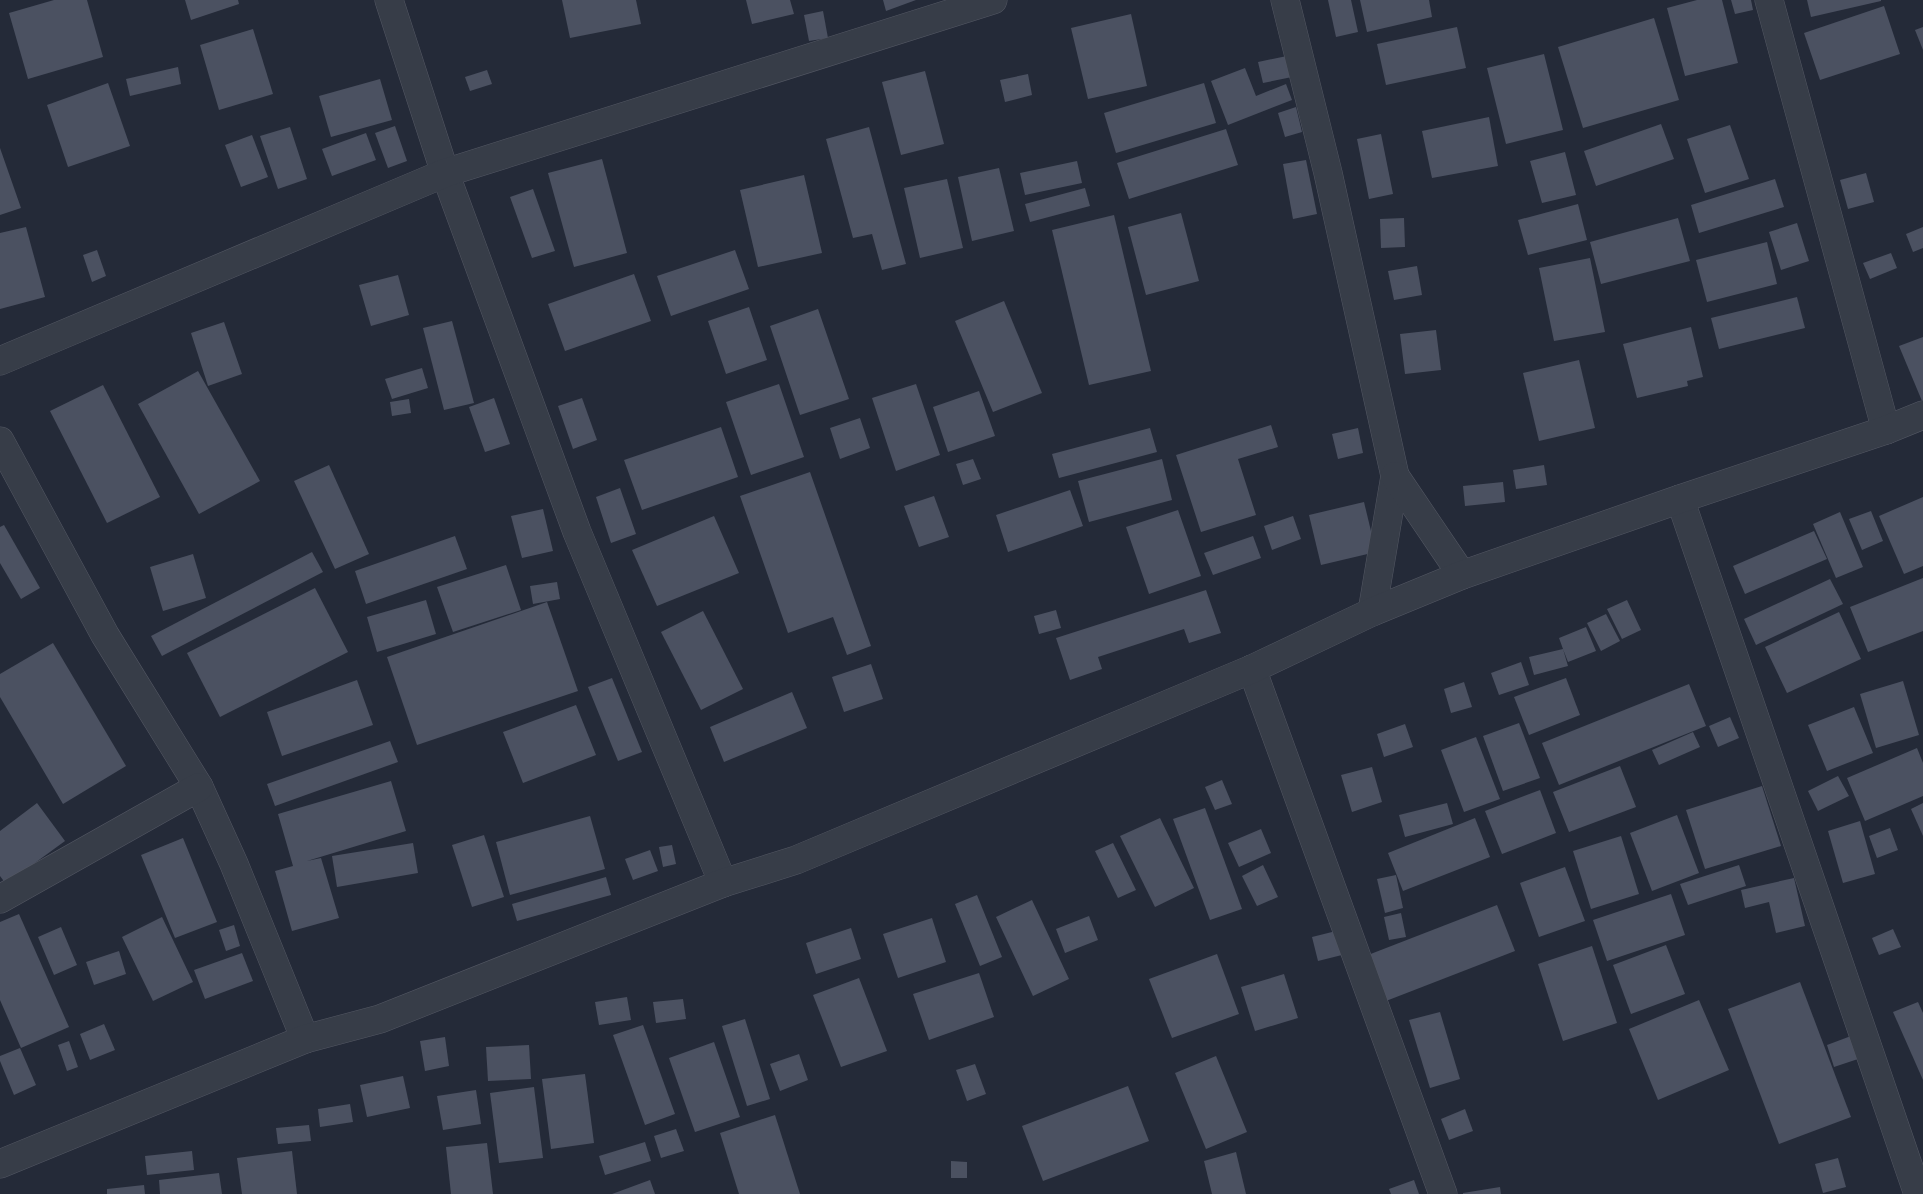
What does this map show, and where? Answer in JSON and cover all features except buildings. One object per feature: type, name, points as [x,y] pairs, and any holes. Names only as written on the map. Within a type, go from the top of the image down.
[{"type":"street","points":[[390,0],[445,173],[577,532],[723,884]]},
{"type":"street","points":[[0,361],[445,173],[994,0]]},
{"type":"street","points":[[1286,0],[1328,173],[1394,476],[1372,612]]},
{"type":"street","points":[[1769,0],[1886,430]]},
{"type":"street","points":[[0,1164],[305,1039],[380,1019],[723,884],[796,860],[1252,668],[1372,612],[1462,575],[1886,430],[1923,415]]},
{"type":"street","points":[[0,441],[105,635],[199,787],[234,864],[305,1039]]},
{"type":"street","points":[[1394,476],[1462,575]]},
{"type":"street","points":[[1680,499],[1918,1194]]},
{"type":"street","points":[[1252,668],[1443,1194]]},
{"type":"street","points":[[0,899],[199,787]]}]
